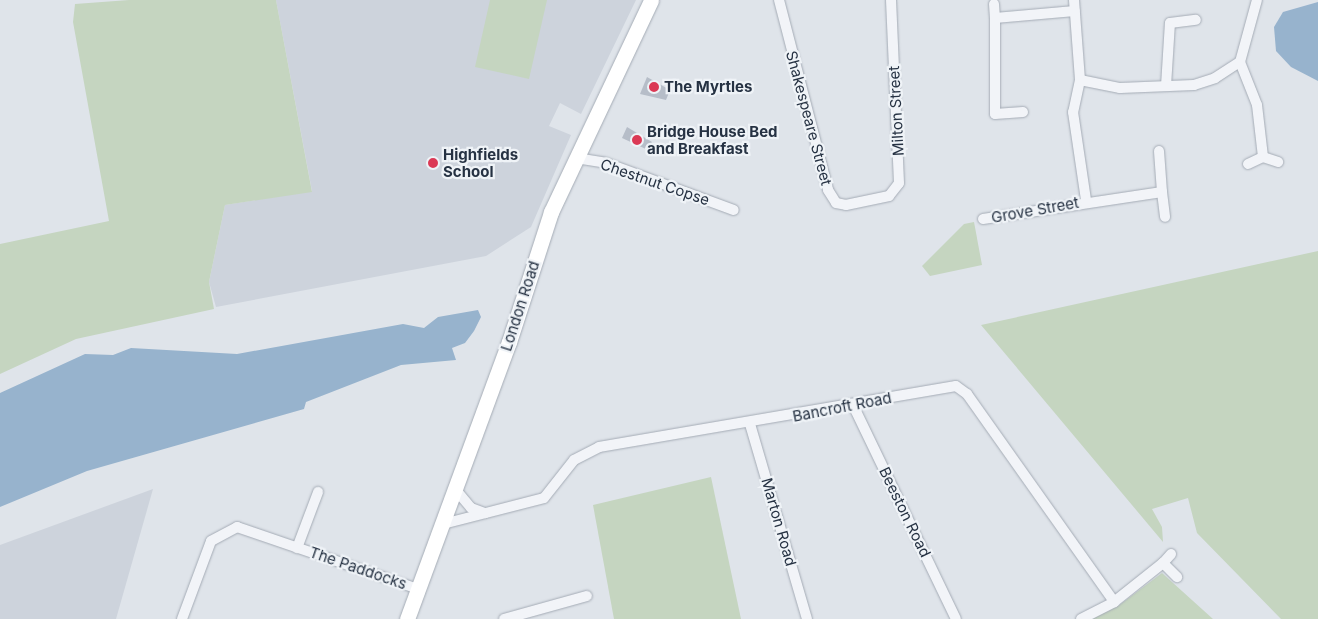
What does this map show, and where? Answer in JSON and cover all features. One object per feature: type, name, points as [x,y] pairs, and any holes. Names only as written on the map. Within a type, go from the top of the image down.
[{"type":"main road","name":"London Road","points":[[406,619],[456,490],[484,406],[509,342],[551,212],[651,0]]},
{"type":"street","name":"Shakespeare Street","points":[[779,0],[831,198],[846,205],[867,201]]},
{"type":"street","name":"Milton Street","points":[[867,201],[889,196],[899,183],[891,0]]},
{"type":"street","name":"Grove Street","points":[[1074,0],[1080,80],[1073,112],[1086,200]]},
{"type":"street","points":[[1257,0],[1240,62],[1257,105],[1263,157]]},
{"type":"street","points":[[994,4],[995,114],[1023,112]]},
{"type":"street","points":[[995,18],[1076,11]]},
{"type":"street","points":[[1166,86],[1170,23],[1196,20]]},
{"type":"street","points":[[1080,80],[1120,88],[1194,85],[1215,78],[1240,62]]},
{"type":"street","points":[[1159,150],[1165,217]]},
{"type":"street","points":[[1248,164],[1263,157],[1278,162]]},
{"type":"street","name":"Chestnut Copse","points":[[576,158],[606,163],[734,210]]},
{"type":"street","name":"Grove Street","points":[[983,219],[1086,200],[1162,192]]},
{"type":"street","name":"Bancroft Road","points":[[442,524],[544,498],[574,460],[589,450],[750,424],[950,386],[965,390],[1114,602]]},
{"type":"street","name":"Beeston Road","points":[[853,405],[956,619]]},
{"type":"street","name":"Marton Road","points":[[750,424],[807,619]]},
{"type":"street","points":[[456,490],[471,508],[486,513]]},
{"type":"street","name":"The Paddocks","points":[[297,548],[318,492]]},
{"type":"street","name":"The Paddocks","points":[[182,619],[211,541],[223,532],[237,528],[418,589]]},
{"type":"street","points":[[1081,619],[1114,602],[1163,563],[1171,554]]},
{"type":"street","points":[[1163,563],[1177,577]]},
{"type":"street","points":[[504,619],[587,596]]},
{"type":"shaded area","name":"Highfields School","points":[[276,0],[636,0],[581,114],[560,103],[549,126],[571,135],[531,227],[486,256],[216,307],[209,282],[225,205],[312,191]]},
{"type":"shaded area","points":[[153,489],[116,619],[0,619],[0,545]]},
{"type":"green space","points":[[129,0],[276,0],[312,192],[225,205],[209,282],[214,309],[76,339],[0,374],[0,244],[109,221],[73,22],[75,4]]},
{"type":"green space","points":[[490,0],[547,0],[529,79],[475,67]]},
{"type":"green space","points":[[974,222],[982,265],[930,276],[922,266],[964,224]]},
{"type":"green space","points":[[1318,251],[1318,619],[1281,619],[1197,533],[1188,498],[1152,509],[1162,527],[1163,542],[981,325]]},
{"type":"green space","points":[[711,477],[741,619],[614,619],[593,505]]},
{"type":"green space","points":[[1162,573],[1213,619],[1088,619],[1118,606]]},
{"type":"water","points":[[1318,2],[1318,81],[1291,67],[1276,51],[1274,27],[1283,12]]},
{"type":"water","points":[[478,310],[481,317],[474,331],[465,343],[452,348],[456,360],[401,365],[306,402],[304,409],[87,471],[0,507],[0,393],[85,354],[113,355],[131,348],[237,354],[403,324],[424,328],[438,317]]},
{"type":"building","name":"The Myrtles","points":[[647,77],[670,90],[666,100],[640,94]]},
{"type":"building","name":"Bridge House Bed and Breakfast","points":[[627,127],[652,142],[648,150],[622,138]]},
{"type":"place","name":"The Myrtles","points":[[654,87]]},
{"type":"place","name":"Bridge House Bed and Breakfast","points":[[637,140]]},
{"type":"place","name":"Highfields School","points":[[433,163]]}]
